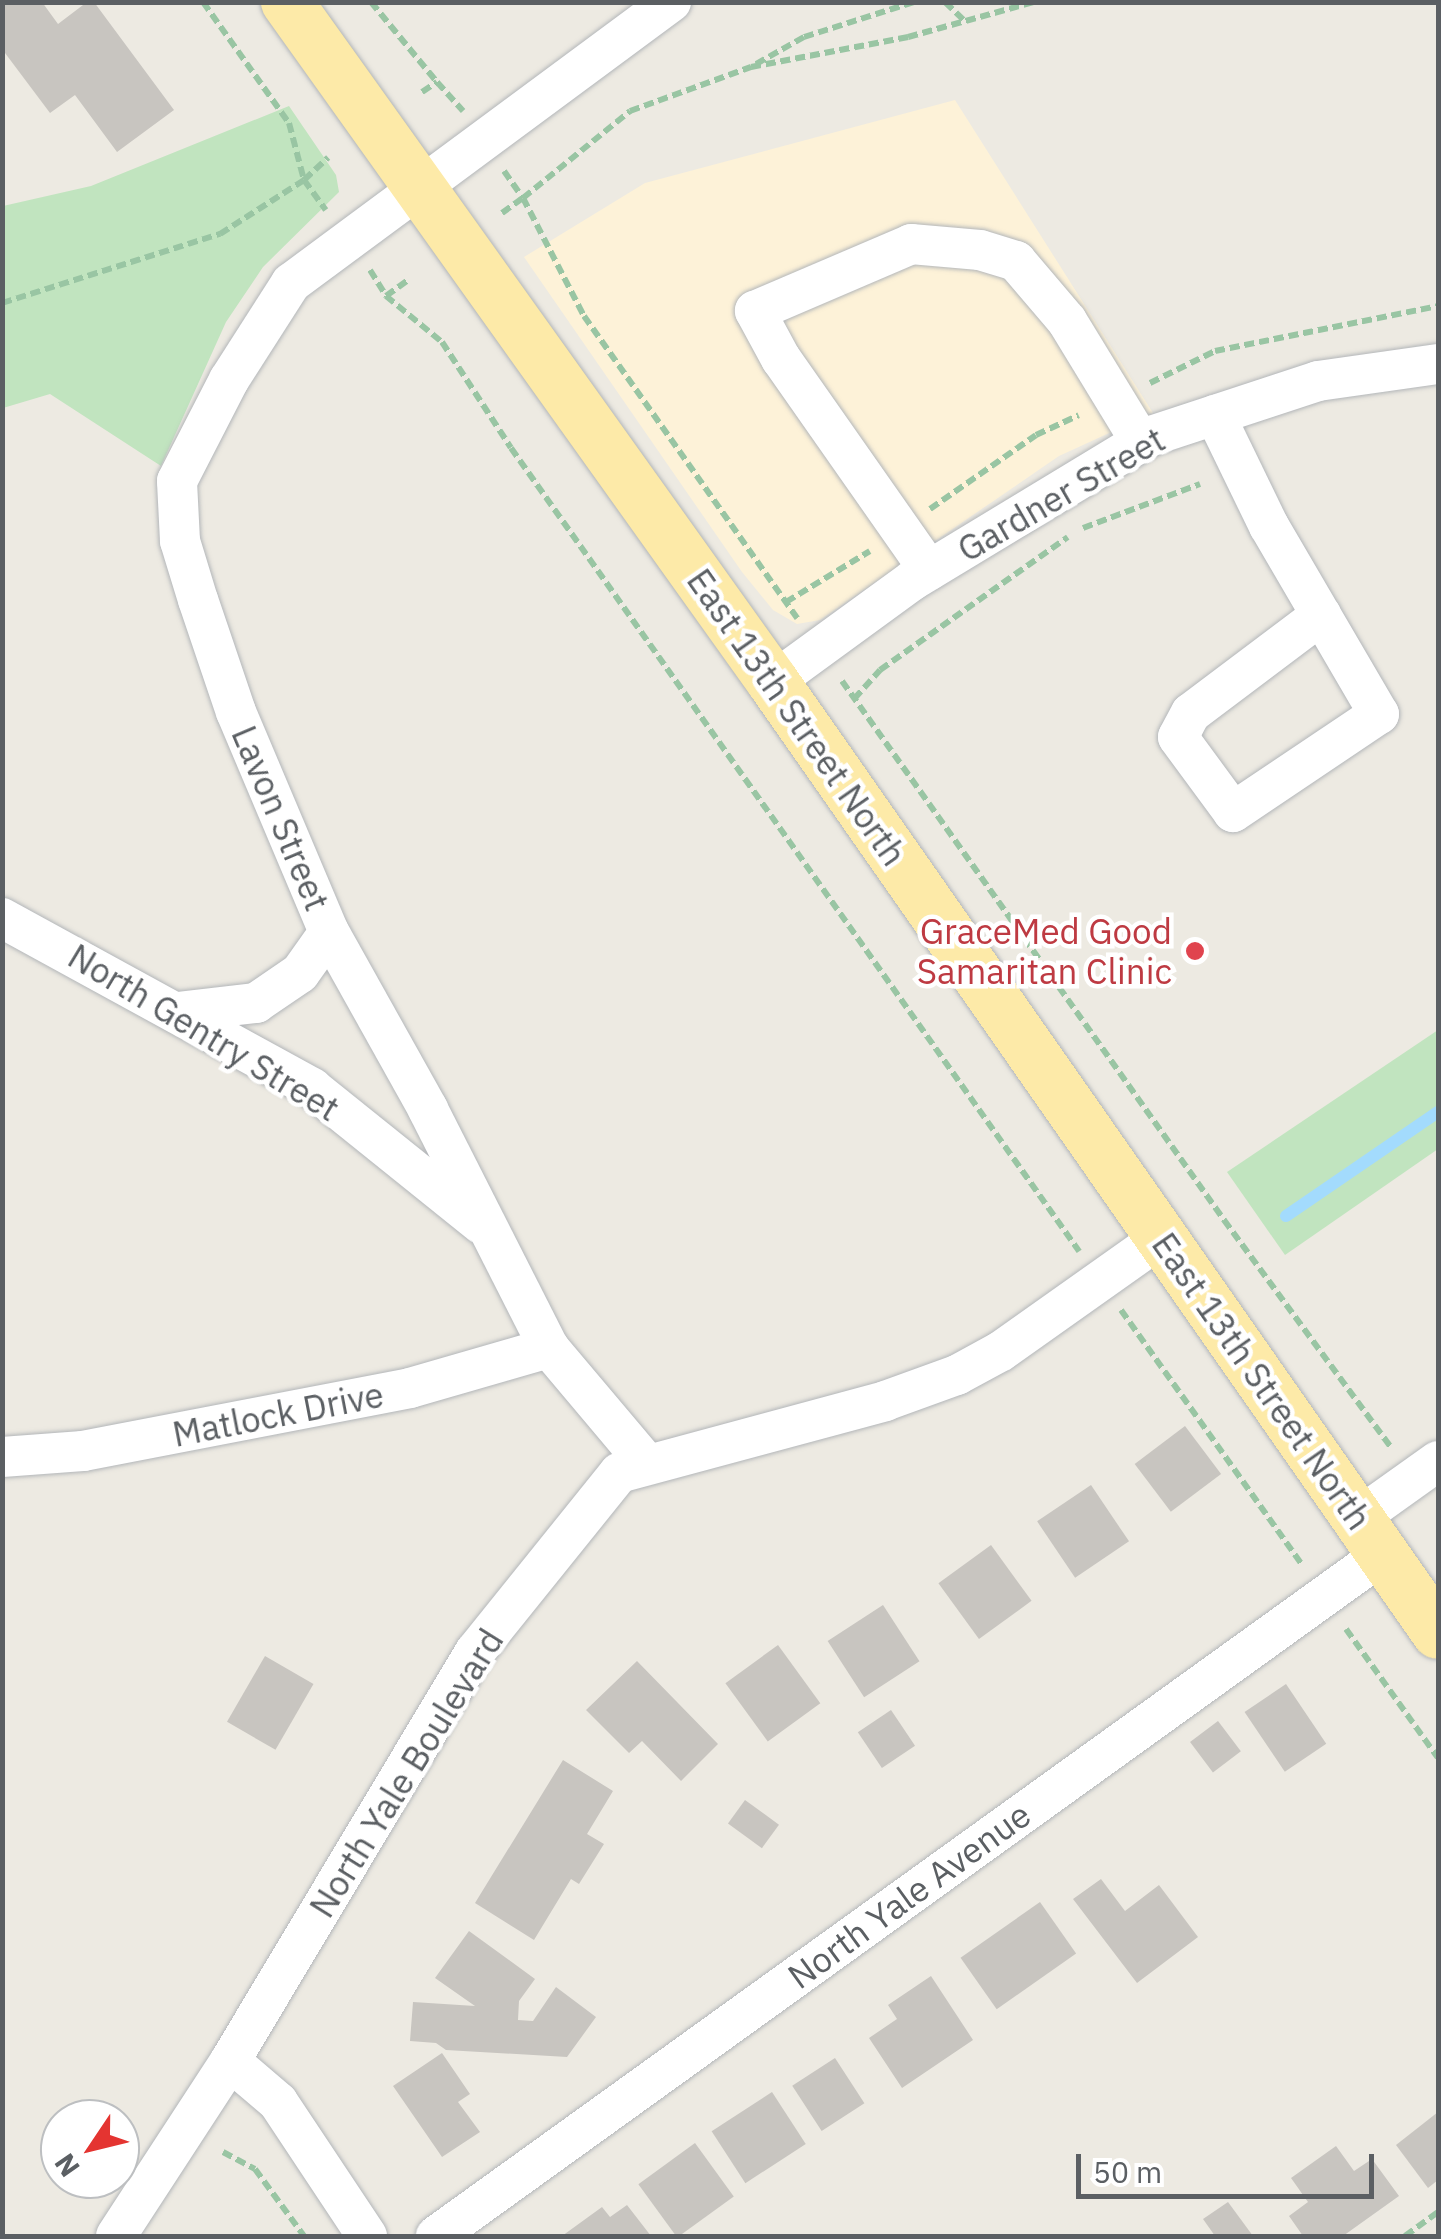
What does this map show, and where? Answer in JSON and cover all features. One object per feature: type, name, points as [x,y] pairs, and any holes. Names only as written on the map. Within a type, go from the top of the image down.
[{"type":"main road","name":"East 13th Street North","points":[[287,2],[773,682],[1438,1633]]},
{"type":"street","name":"Lavon Street","points":[[646,1463],[549,1348],[329,932],[236,712],[204,618],[180,541],[177,481],[229,380],[290,283],[672,2]]},
{"type":"street","points":[[929,570],[781,359],[756,311],[910,244],[980,250],[1016,261],[1067,320],[1142,442]]},
{"type":"street","name":"Gardner Street","points":[[773,682],[929,570],[1142,442],[1318,381],[1438,364]]},
{"type":"street","points":[[1215,415],[1269,526],[1379,714],[1233,812],[1178,737],[1191,713],[1321,615]]},
{"type":"street","name":"North Gentry Street","points":[[2,918],[312,1088],[491,1232]]},
{"type":"street","points":[[177,1012],[256,1003],[300,973],[329,932]]},
{"type":"street","name":"North Yale Boulevard","points":[[116,2236],[230,2061],[475,1652],[619,1473],[885,1401],[957,1376],[1001,1351],[1162,1237]]},
{"type":"street","name":"Matlock Drive","points":[[2,1457],[83,1452],[410,1388],[549,1348]]},
{"type":"street","name":"North Yale Avenue","points":[[436,2236],[1324,1596],[1426,1470]]},
{"type":"street","points":[[230,2061],[278,2102],[367,2236]]},
{"type":"path","points":[[203,2],[289,124],[304,180],[326,211]]},
{"type":"path","points":[[371,2],[464,112]]},
{"type":"path","points":[[751,67],[804,37],[914,2]]},
{"type":"path","points":[[945,2],[964,22]]},
{"type":"path","points":[[502,213],[630,111],[751,67],[908,37],[1033,2]]},
{"type":"path","points":[[422,92],[437,82]]},
{"type":"path","points":[[2,303],[220,234],[304,180],[328,158]]},
{"type":"path","points":[[500,164],[523,198],[584,316],[818,648],[1224,1220],[1426,1470]]},
{"type":"path","points":[[364,260],[386,296],[442,342],[511,448],[1438,1758]]},
{"type":"path","points":[[386,296],[409,279]]},
{"type":"path","points":[[854,698],[880,670],[1080,529],[1200,484]]},
{"type":"path","points":[[224,2152],[255,2169],[304,2236]]},
{"type":"path","points":[[1404,2236],[1438,2212]]},
{"type":"shaded area","points":[[955,100],[1153,413],[1059,456],[820,620],[797,624],[773,610],[742,572],[524,257],[645,183]]},
{"type":"green space","points":[[289,106],[336,175],[339,192],[263,267],[226,322],[161,466],[50,394],[3,408],[3,206],[91,186]]},
{"type":"green space","points":[[1438,1030],[1438,1149],[1285,1255],[1227,1172]]},
{"type":"building","points":[[2,2],[42,2],[58,24],[87,2],[94,2],[174,110],[117,152],[75,95],[50,113],[2,49]]},
{"type":"building","points":[[1185,1426],[1221,1474],[1171,1512],[1135,1464]]},
{"type":"building","points":[[1091,1485],[1129,1541],[1075,1578],[1037,1521]]},
{"type":"building","points":[[991,1545],[1032,1601],[979,1639],[938,1583]]},
{"type":"building","points":[[883,1605],[919,1661],[864,1697],[828,1641]]},
{"type":"building","points":[[778,1645],[820,1703],[768,1741],[725,1683]]},
{"type":"building","points":[[265,1656],[313,1684],[275,1750],[227,1722]]},
{"type":"building","points":[[637,1661],[718,1744],[681,1781],[642,1741],[629,1753],[586,1710]]},
{"type":"building","points":[[1286,1684],[1326,1744],[1285,1772],[1245,1712]]},
{"type":"building","points":[[891,1710],[915,1746],[882,1768],[858,1732]]},
{"type":"building","points":[[1218,1721],[1241,1751],[1213,1772],[1190,1742]]},
{"type":"building","points":[[563,1760],[613,1791],[587,1834],[604,1844],[579,1884],[571,1879],[534,1940],[475,1903]]},
{"type":"building","points":[[745,1800],[779,1825],[762,1848],[728,1823]]},
{"type":"building","points":[[1101,1879],[1125,1911],[1159,1885],[1198,1937],[1137,1983],[1073,1899]]},
{"type":"building","points":[[1040,1902],[1076,1954],[997,2009],[961,1958]]},
{"type":"building","points":[[469,1931],[535,1979],[519,2001],[518,2020],[533,2021],[556,1987],[596,2017],[567,2057],[446,2050],[436,2043],[410,2041],[413,2002],[475,2006],[435,1978]]},
{"type":"building","points":[[931,1976],[973,2040],[902,2088],[869,2038],[897,2019],[888,2005]]},
{"type":"building","points":[[442,2053],[470,2094],[458,2102],[480,2132],[442,2157],[393,2086]]},
{"type":"building","points":[[835,2058],[864,2103],[822,2131],[792,2086]]},
{"type":"building","points":[[772,2092],[806,2144],[745,2183],[712,2131]]},
{"type":"building","points":[[1438,2112],[1438,2180],[1428,2188],[1396,2145]]},
{"type":"building","points":[[695,2143],[734,2196],[676,2236],[638,2184]]},
{"type":"building","points":[[1336,2146],[1354,2171],[1372,2159],[1399,2196],[1343,2236],[1303,2236],[1289,2216],[1308,2202],[1291,2178]]},
{"type":"building","points":[[1228,2202],[1253,2236],[1215,2236],[1203,2219]]},
{"type":"building","points":[[627,2205],[651,2236],[562,2236],[602,2207],[610,2217]]},
{"type":"waterway","points":[[1286,1216],[1438,1112]]},
{"type":"place","name":"GraceMed Good Samaritan Clinic","points":[[1195,951]]}]
